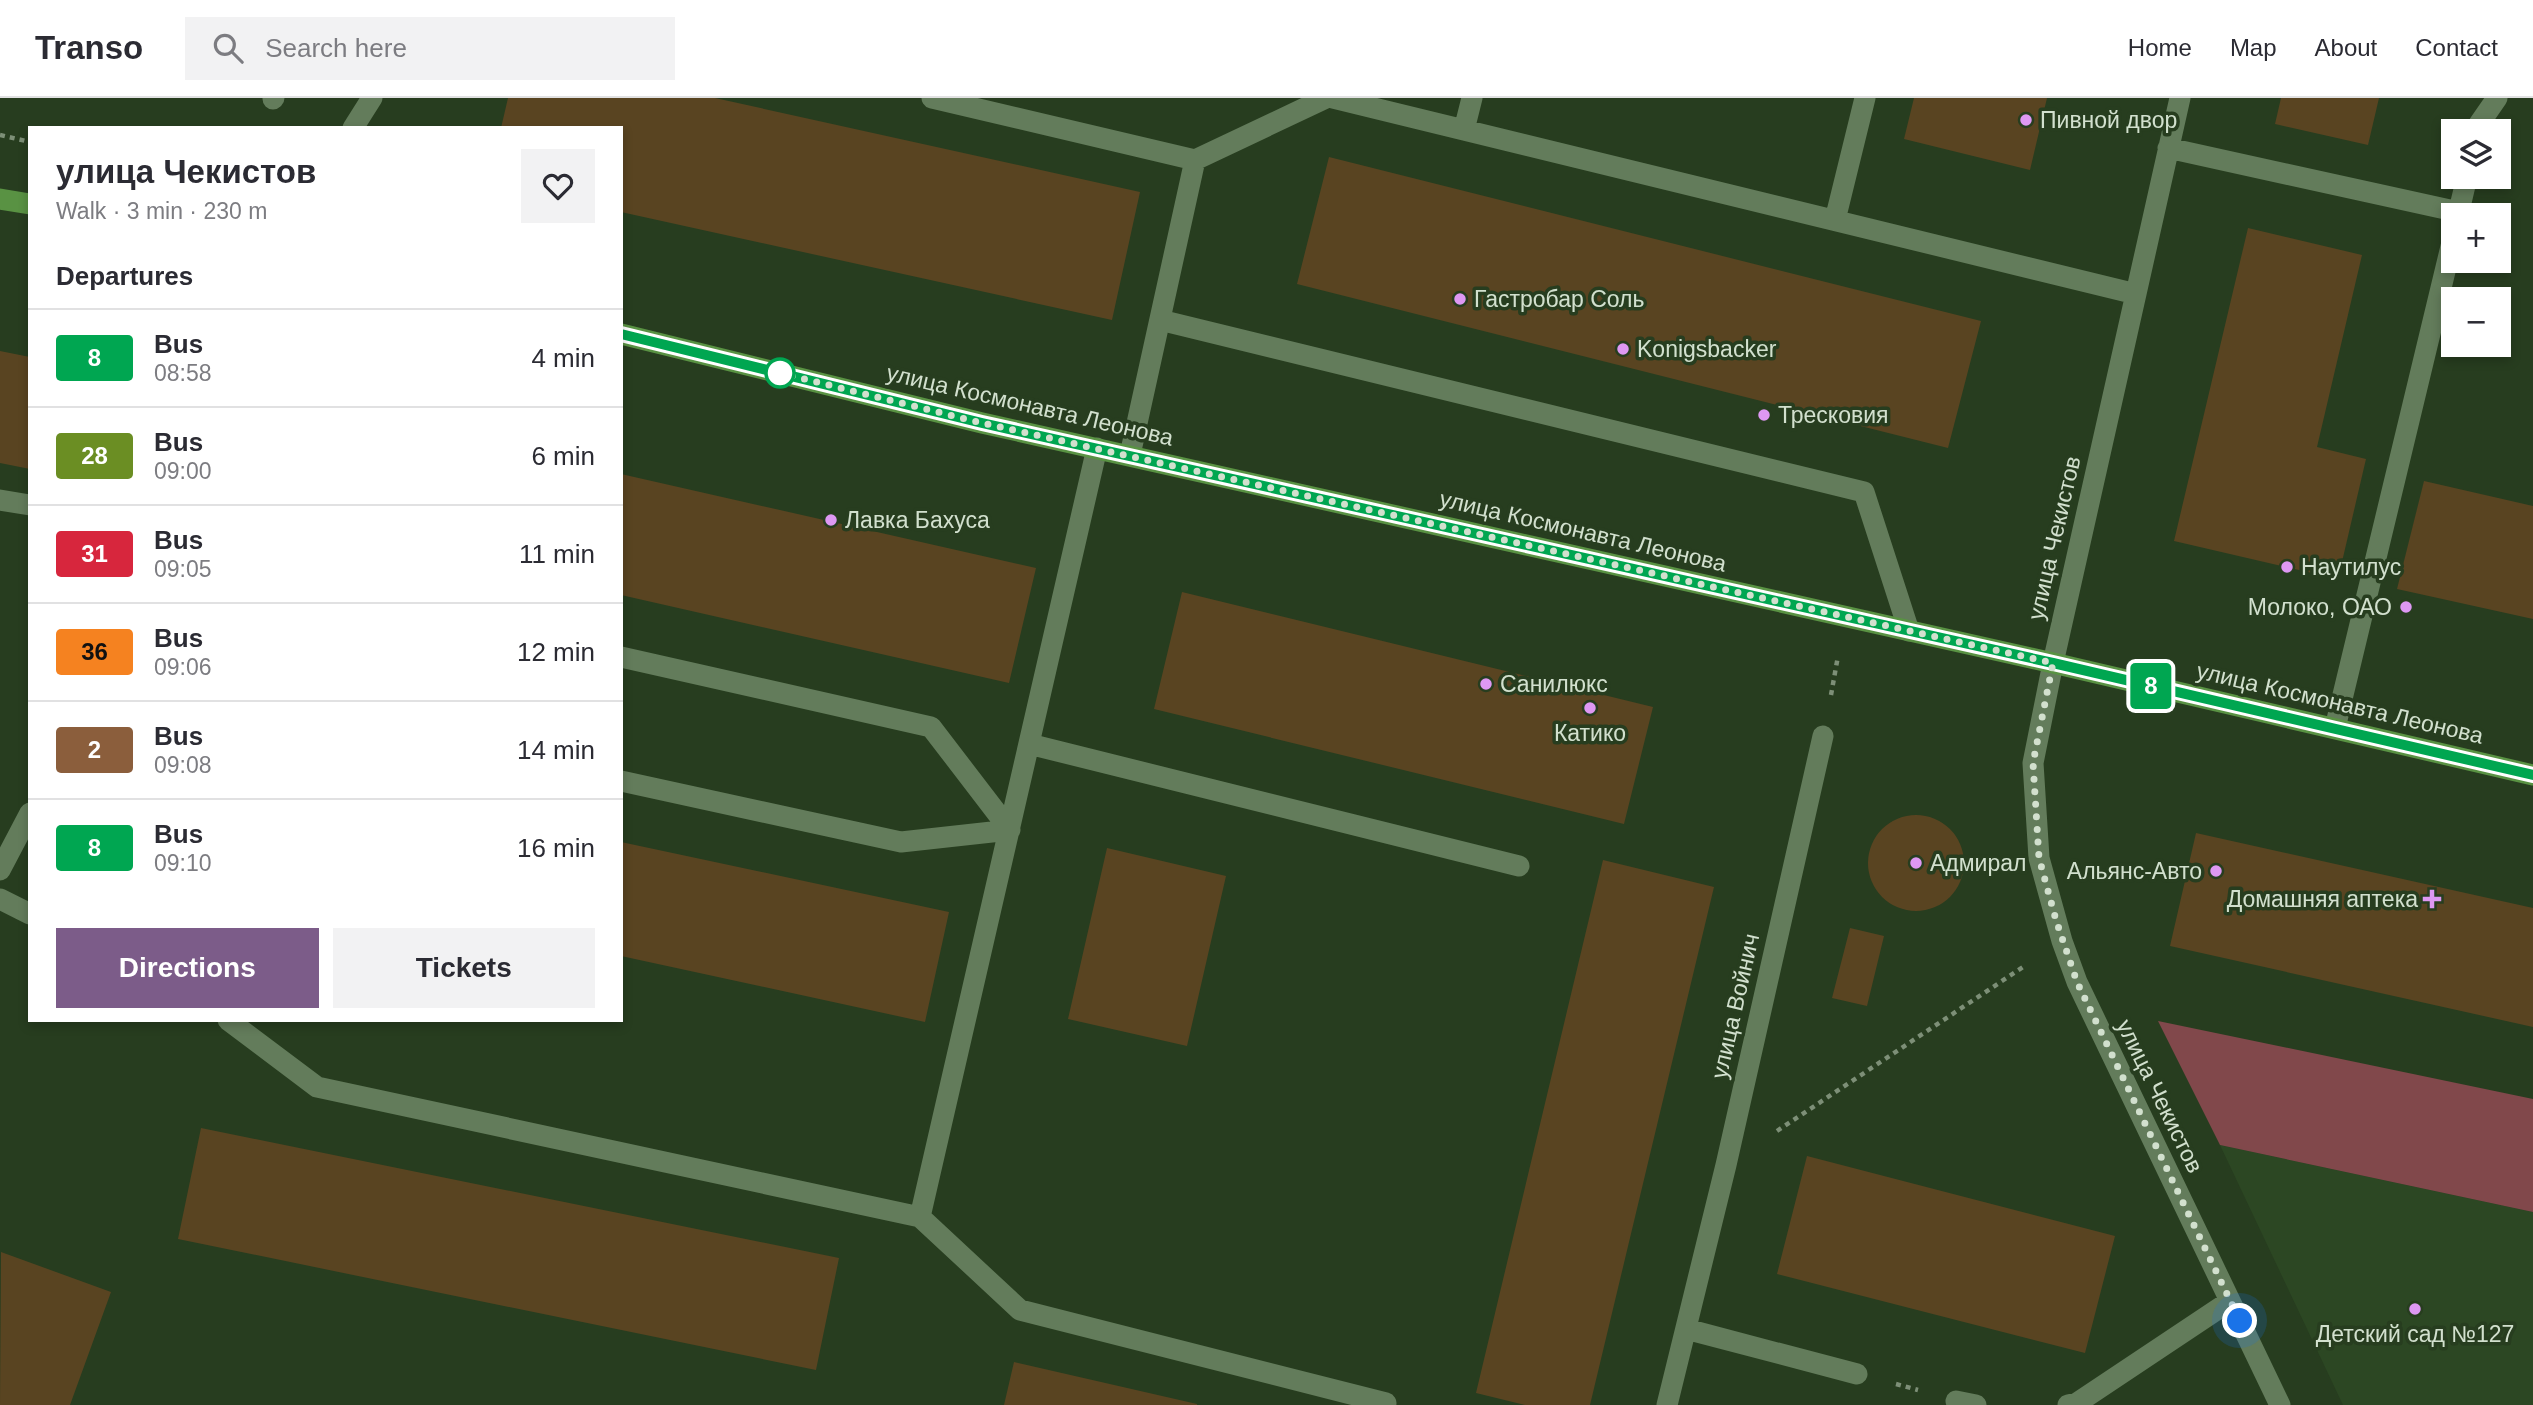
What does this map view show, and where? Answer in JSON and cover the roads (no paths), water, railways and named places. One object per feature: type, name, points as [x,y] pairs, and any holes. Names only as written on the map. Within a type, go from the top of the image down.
[{"type":"main road","points":[[0,198],[28,204]]},
{"type":"main road","name":"улица Космонавта Леонова","points":[[623,334],[982,423],[2053,663],[2533,775]]},
{"type":"street","points":[[354,126],[372,98]]},
{"type":"street","points":[[932,98],[1195,160],[1326,98]]},
{"type":"street","points":[[1333,98],[2136,294]]},
{"type":"street","points":[[1464,130],[1472,98]]},
{"type":"street","points":[[1835,220],[1865,98]]},
{"type":"street","name":"улица Чекистов","points":[[2180,98],[2033,763],[2039,858],[2062,941],[2077,982],[2280,1405]]},
{"type":"street","points":[[2482,119],[2497,98]]},
{"type":"street","points":[[2168,148],[2441,210]]},
{"type":"street","points":[[1130,455],[1195,160]]},
{"type":"street","points":[[2335,729],[2445,273]]},
{"type":"street","points":[[1160,320],[1864,492],[1909,631]]},
{"type":"street","points":[[920,1217],[1097,448]]},
{"type":"street","points":[[0,500],[28,505]]},
{"type":"street","points":[[623,657],[931,727],[1010,830]]},
{"type":"street","name":"улица Войнич","points":[[1667,1405],[1726,1165],[1823,736]]},
{"type":"street","points":[[1029,744],[1519,866]]},
{"type":"street","points":[[623,781],[901,842],[1010,830]]},
{"type":"street","points":[[0,870],[28,817]]},
{"type":"street","points":[[0,899],[28,913]]},
{"type":"street","points":[[231,1022],[317,1087],[920,1217],[1020,1310],[1386,1403]]},
{"type":"street","points":[[2068,1405],[2077,1403],[2230,1301]]},
{"type":"street","points":[[1686,1329],[1857,1374]]},
{"type":"place","name":"Пивной двор","points":[[2026,120]]},
{"type":"place","name":"Гастробар Соль","points":[[1460,299]]},
{"type":"place","name":"Konigsbacker","points":[[1623,349]]},
{"type":"place","name":"Тресковия","points":[[1764,415]]},
{"type":"place","name":"Лавка Бахуса","points":[[831,520]]},
{"type":"place","name":"Наутилус","points":[[2287,567]]},
{"type":"place","name":"Молоко, ОАО","points":[[2406,607]]},
{"type":"place","name":"Санилюкс","points":[[1486,684]]},
{"type":"place","name":"Катико","points":[[1590,708]]},
{"type":"place","name":"Адмирал","points":[[1916,863]]},
{"type":"place","name":"Альянс-Авто","points":[[2216,871]]},
{"type":"place","name":"Домашняя аптека","points":[[2432,899]]},
{"type":"place","name":"Детский сад №127","points":[[2415,1309]]}]
